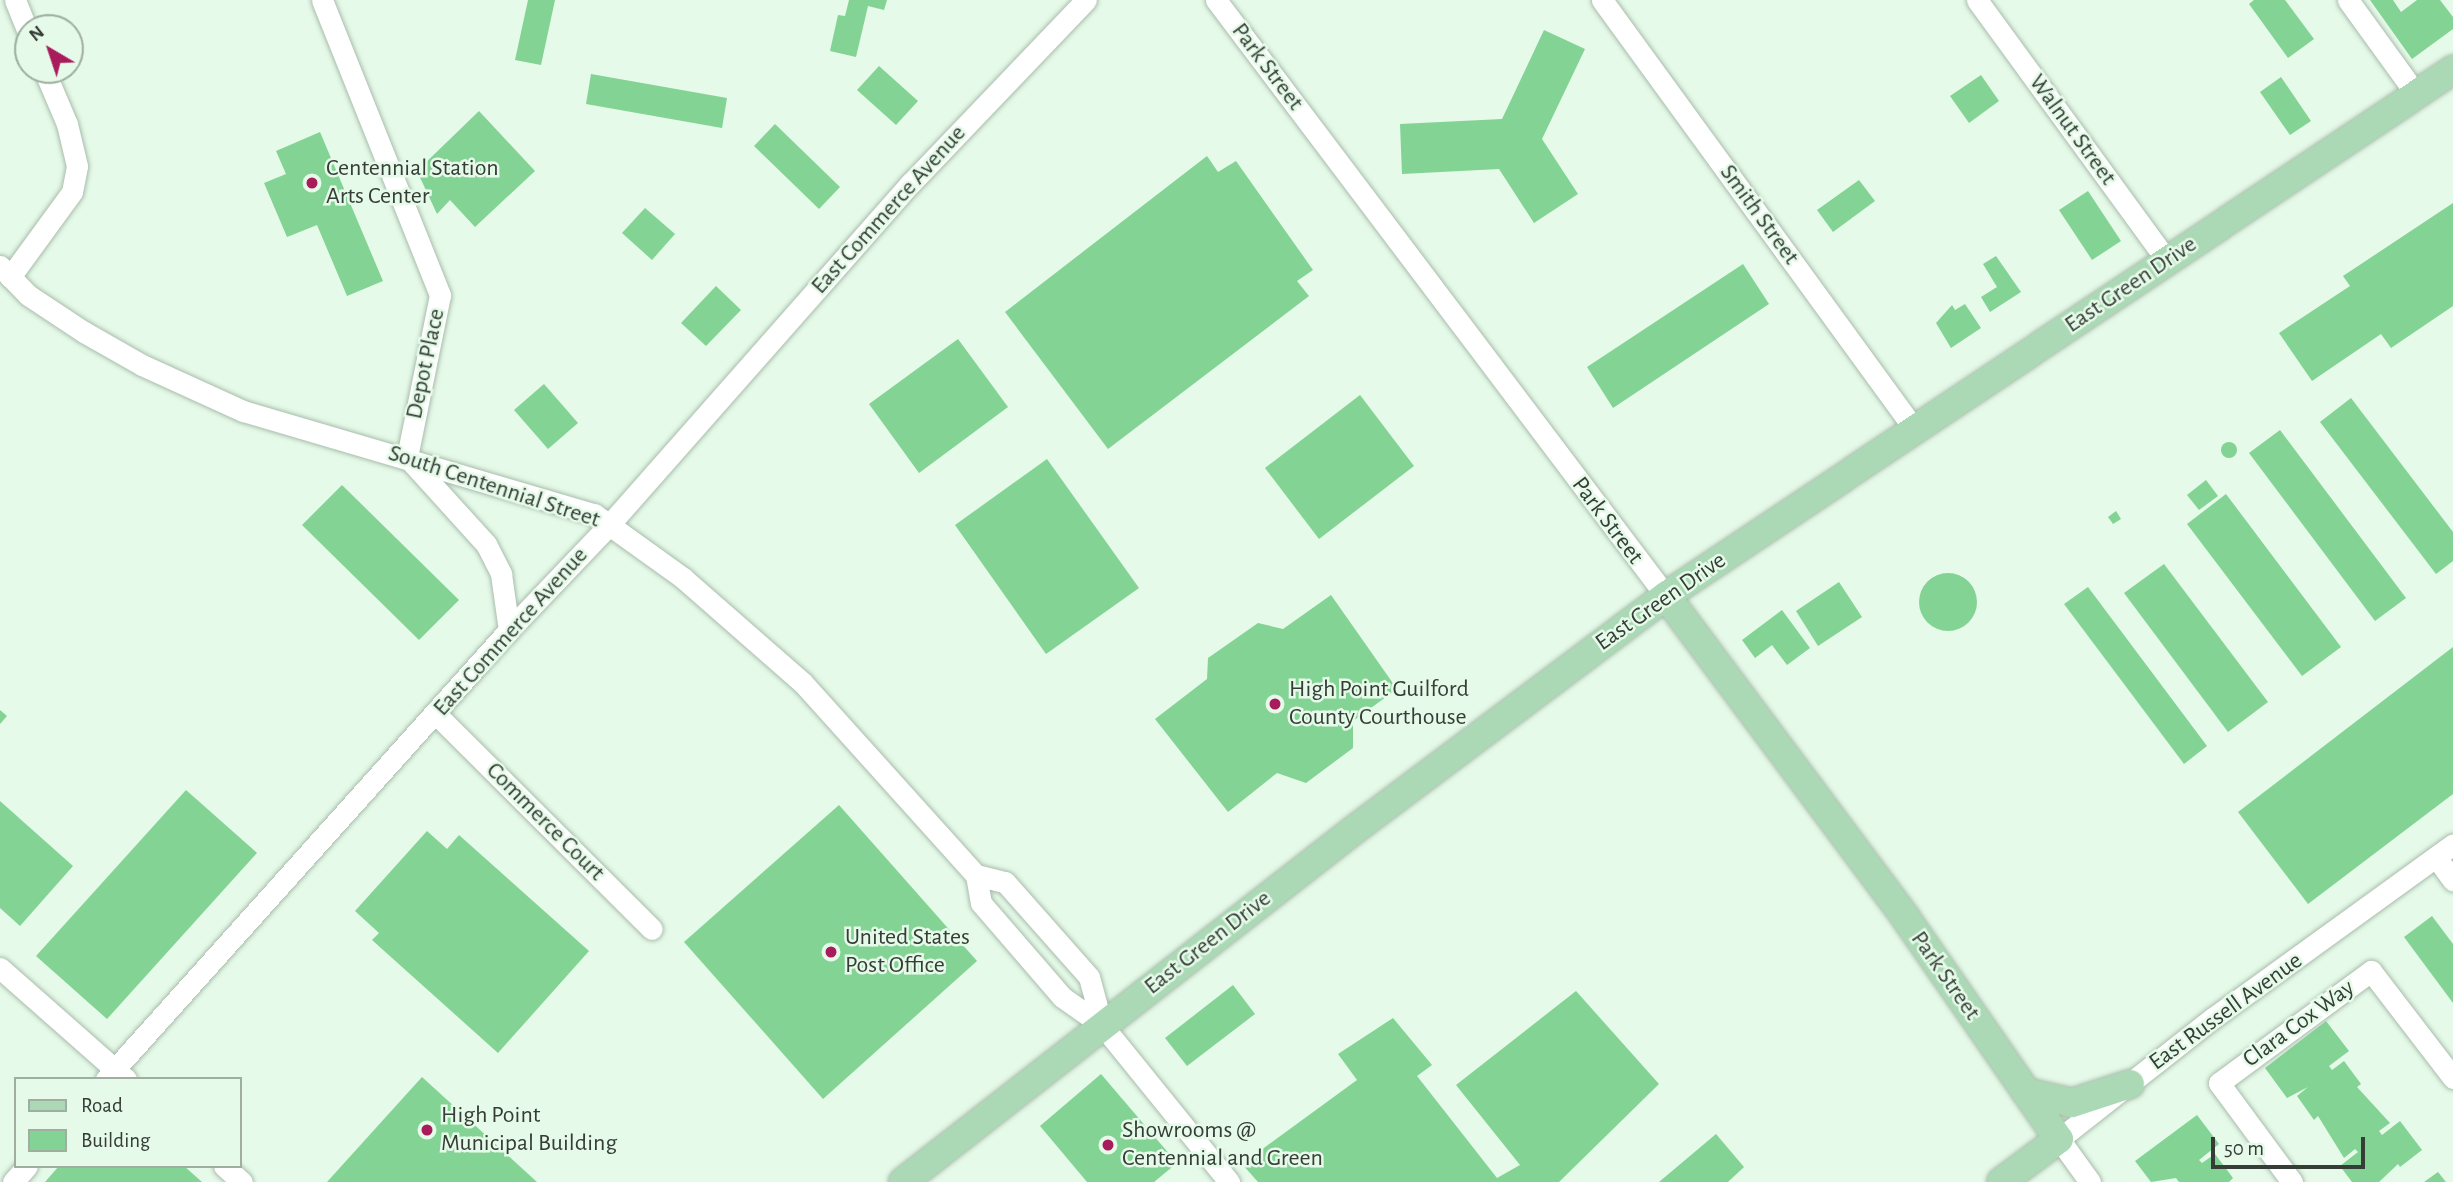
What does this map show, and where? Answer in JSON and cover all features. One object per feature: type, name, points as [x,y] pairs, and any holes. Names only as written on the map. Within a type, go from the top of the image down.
[{"type":"main road","name":"East Green Drive","points":[[903,1182],[1102,1025],[1666,596],[2453,69]]},
{"type":"main road","name":"Park Street","points":[[1666,596],[1905,917],[2059,1139]]},
{"type":"main road","points":[[2026,1092],[2072,1103],[2130,1084]]},
{"type":"main road","name":"East Russell Avenue","points":[[2001,1182],[2059,1139]]},
{"type":"street","name":"Depot Place","points":[[322,0],[440,295],[407,457]]},
{"type":"street","name":"East Commerce Avenue","points":[[116,1075],[437,715],[509,630],[609,525],[911,183],[1086,0]]},
{"type":"street","name":"Park Street","points":[[1216,0],[1666,596]]},
{"type":"street","name":"Smith Street","points":[[1602,0],[1915,429]]},
{"type":"street","name":"Walnut Street","points":[[1977,0],[2167,261]]},
{"type":"street","points":[[2348,0],[2416,94]]},
{"type":"street","points":[[5,272],[72,192],[77,166],[67,124],[50,84]]},
{"type":"street","name":"South Centennial Street","points":[[5,272],[84,332],[188,388],[243,411],[594,514],[683,578],[802,682],[976,874],[1005,882],[1090,977],[1102,1025]]},
{"type":"street","points":[[407,457],[486,544],[501,574],[509,630]]},
{"type":"street","name":"Commerce Court","points":[[437,715],[652,929]]},
{"type":"street","name":"East Russell Avenue","points":[[2059,1139],[2213,1018],[2453,844]]},
{"type":"street","points":[[2436,858],[2453,880]]},
{"type":"street","name":"South Centennial Street","points":[[976,874],[981,903],[1062,997],[1102,1025],[1229,1182]]},
{"type":"street","points":[[0,968],[116,1075]]},
{"type":"street","name":"Clara Cox Way","points":[[2292,1182],[2219,1083],[2371,971],[2453,1078]]},
{"type":"street","name":"Park Street","points":[[2059,1139],[2090,1182]]},
{"type":"street","points":[[13,1182],[25,1168]]},
{"type":"street","points":[[227,1168],[242,1182]]},
{"type":"building","points":[[528,0],[555,0],[541,65],[515,60]]},
{"type":"building","points":[[849,0],[887,0],[884,10],[868,6],[856,57],[830,51],[838,15],[845,16]]},
{"type":"building","points":[[2254,0],[2285,0],[2314,39],[2288,58],[2249,4]]},
{"type":"building","points":[[2370,0],[2393,0],[2401,12],[2417,0],[2440,0],[2453,17],[2453,29],[2412,59]]},
{"type":"building","points":[[1544,30],[1585,49],[1542,139],[1578,194],[1534,223],[1499,169],[1402,174],[1400,124],[1502,119]]},
{"type":"building","points":[[879,66],[918,101],[896,125],[857,90]]},
{"type":"building","points":[[591,74],[727,98],[722,128],[586,104]]},
{"type":"building","points":[[1981,75],[1999,101],[1969,123],[1950,96]]},
{"type":"building","points":[[2281,77],[2311,121],[2290,135],[2260,92]]},
{"type":"building","points":[[479,111],[535,171],[475,227],[450,200],[437,214],[417,171]]},
{"type":"building","points":[[775,124],[840,187],[819,209],[754,146]]},
{"type":"building","points":[[320,132],[383,281],[347,296],[317,225],[287,237],[264,183],[286,174],[276,151]]},
{"type":"building","points":[[1207,156],[1218,172],[1236,161],[1313,270],[1297,281],[1309,296],[1108,449],[1005,312]]},
{"type":"building","points":[[1859,180],[1875,201],[1833,232],[1817,210]]},
{"type":"building","points":[[2088,191],[2121,241],[2092,260],[2059,210]]},
{"type":"building","points":[[2453,203],[2453,306],[2391,348],[2381,334],[2312,381],[2279,333],[2350,286],[2343,276]]},
{"type":"building","points":[[645,208],[675,234],[652,260],[622,233]]},
{"type":"building","points":[[1996,256],[2021,292],[1990,312],[1981,297],[1997,287],[1983,264]]},
{"type":"building","points":[[1743,264],[1769,304],[1613,408],[1587,367]]},
{"type":"building","points":[[716,286],[741,310],[706,346],[681,323]]},
{"type":"building","points":[[1965,304],[1981,328],[1951,348],[1936,323],[1952,305],[1955,310]]},
{"type":"building","points":[[958,339],[1008,407],[919,473],[869,404]]},
{"type":"building","points":[[544,384],[578,423],[548,449],[514,410]]},
{"type":"building","points":[[1360,395],[1414,466],[1319,539],[1265,468]]},
{"type":"building","points":[[2351,398],[2453,532],[2453,561],[2436,574],[2320,422]]},
{"type":"building","points":[[2280,430],[2406,598],[2375,621],[2249,453]]},
{"type":"building","points":[[2229,442],[2235,444],[2235,456],[2229,458],[2223,456],[2221,450],[2223,444]]},
{"type":"building","points":[[1047,459],[1139,588],[1046,654],[955,525]]},
{"type":"building","points":[[2206,480],[2218,496],[2199,510],[2187,495]]},
{"type":"building","points":[[342,485],[459,600],[419,640],[302,525]]},
{"type":"building","points":[[2226,494],[2341,647],[2302,676],[2187,524]]},
{"type":"building","points":[[2116,511],[2121,519],[2113,524],[2108,517]]},
{"type":"building","points":[[2164,564],[2268,702],[2228,732],[2124,593]]},
{"type":"building","points":[[1948,573],[1959,575],[1972,586],[1977,602],[1975,613],[1964,626],[1948,631],[1937,629],[1924,618],[1919,602],[1921,591],[1932,578]]},
{"type":"building","points":[[1839,582],[1862,617],[1818,646],[1796,611]]},
{"type":"building","points":[[2088,587],[2207,746],[2184,764],[2064,604]]},
{"type":"building","name":"High Point Guilford County Courthouse","points":[[1331,595],[1397,689],[1353,721],[1353,748],[1306,783],[1277,773],[1228,812],[1155,719],[1207,679],[1208,658],[1258,623],[1283,629]]},
{"type":"building","points":[[1782,610],[1810,648],[1787,665],[1772,645],[1755,658],[1742,640]]},
{"type":"building","points":[[2453,647],[2453,794],[2308,904],[2238,812]]},
{"type":"building","points":[[0,710],[7,716],[0,724]]},
{"type":"building","points":[[186,790],[257,853],[107,1019],[36,956]]},
{"type":"building","points":[[0,801],[73,866],[20,926],[0,908]]},
{"type":"building","name":"United States Post Office","points":[[839,805],[977,961],[823,1099],[684,942]]},
{"type":"building","points":[[427,831],[447,849],[459,835],[589,951],[498,1053],[372,940],[379,933],[355,911]]},
{"type":"building","points":[[2432,916],[2453,944],[2453,1003],[2404,937]]},
{"type":"building","points":[[1233,985],[1255,1014],[1187,1066],[1165,1038]]},
{"type":"building","points":[[1576,991],[1659,1084],[1559,1182],[1258,1182],[1242,1164],[1357,1080],[1338,1054],[1393,1018],[1432,1065],[1417,1076],[1497,1178],[1520,1165],[1456,1085]]},
{"type":"building","points":[[2326,1021],[2349,1051],[2329,1066],[2332,1070],[2344,1061],[2361,1084],[2357,1087],[2390,1123],[2379,1131],[2382,1135],[2400,1121],[2422,1150],[2400,1167],[2398,1164],[2379,1182],[2352,1182],[2340,1166],[2358,1152],[2355,1149],[2344,1158],[2318,1116],[2314,1120],[2297,1096],[2308,1087],[2287,1098],[2265,1068]]},
{"type":"building","name":"Showrooms @ Centennial and Green","points":[[1101,1074],[1177,1163],[1154,1182],[1087,1182],[1040,1126]]},
{"type":"building","name":"High Point Municipal Building","points":[[422,1077],[537,1182],[327,1182]]},
{"type":"building","points":[[2197,1115],[2219,1144],[2199,1160],[2202,1163],[2215,1154],[2233,1178],[2229,1182],[2179,1182],[2176,1178],[2151,1182],[2135,1161]]},
{"type":"building","points":[[1716,1134],[1744,1167],[1728,1182],[1659,1182]]},
{"type":"building","points":[[57,1168],[186,1168],[202,1182],[45,1182]]},
{"type":"building","points":[[2438,1172],[2446,1182],[2424,1182]]},
{"type":"place","name":"Centennial Station Arts Center","points":[[312,183]]},
{"type":"place","name":"High Point Guilford County Courthouse","points":[[1275,704]]},
{"type":"place","name":"United States Post Office","points":[[831,952]]},
{"type":"place","name":"High Point Municipal Building","points":[[427,1130]]},
{"type":"place","name":"Showrooms @ Centennial and Green","points":[[1108,1145]]}]
